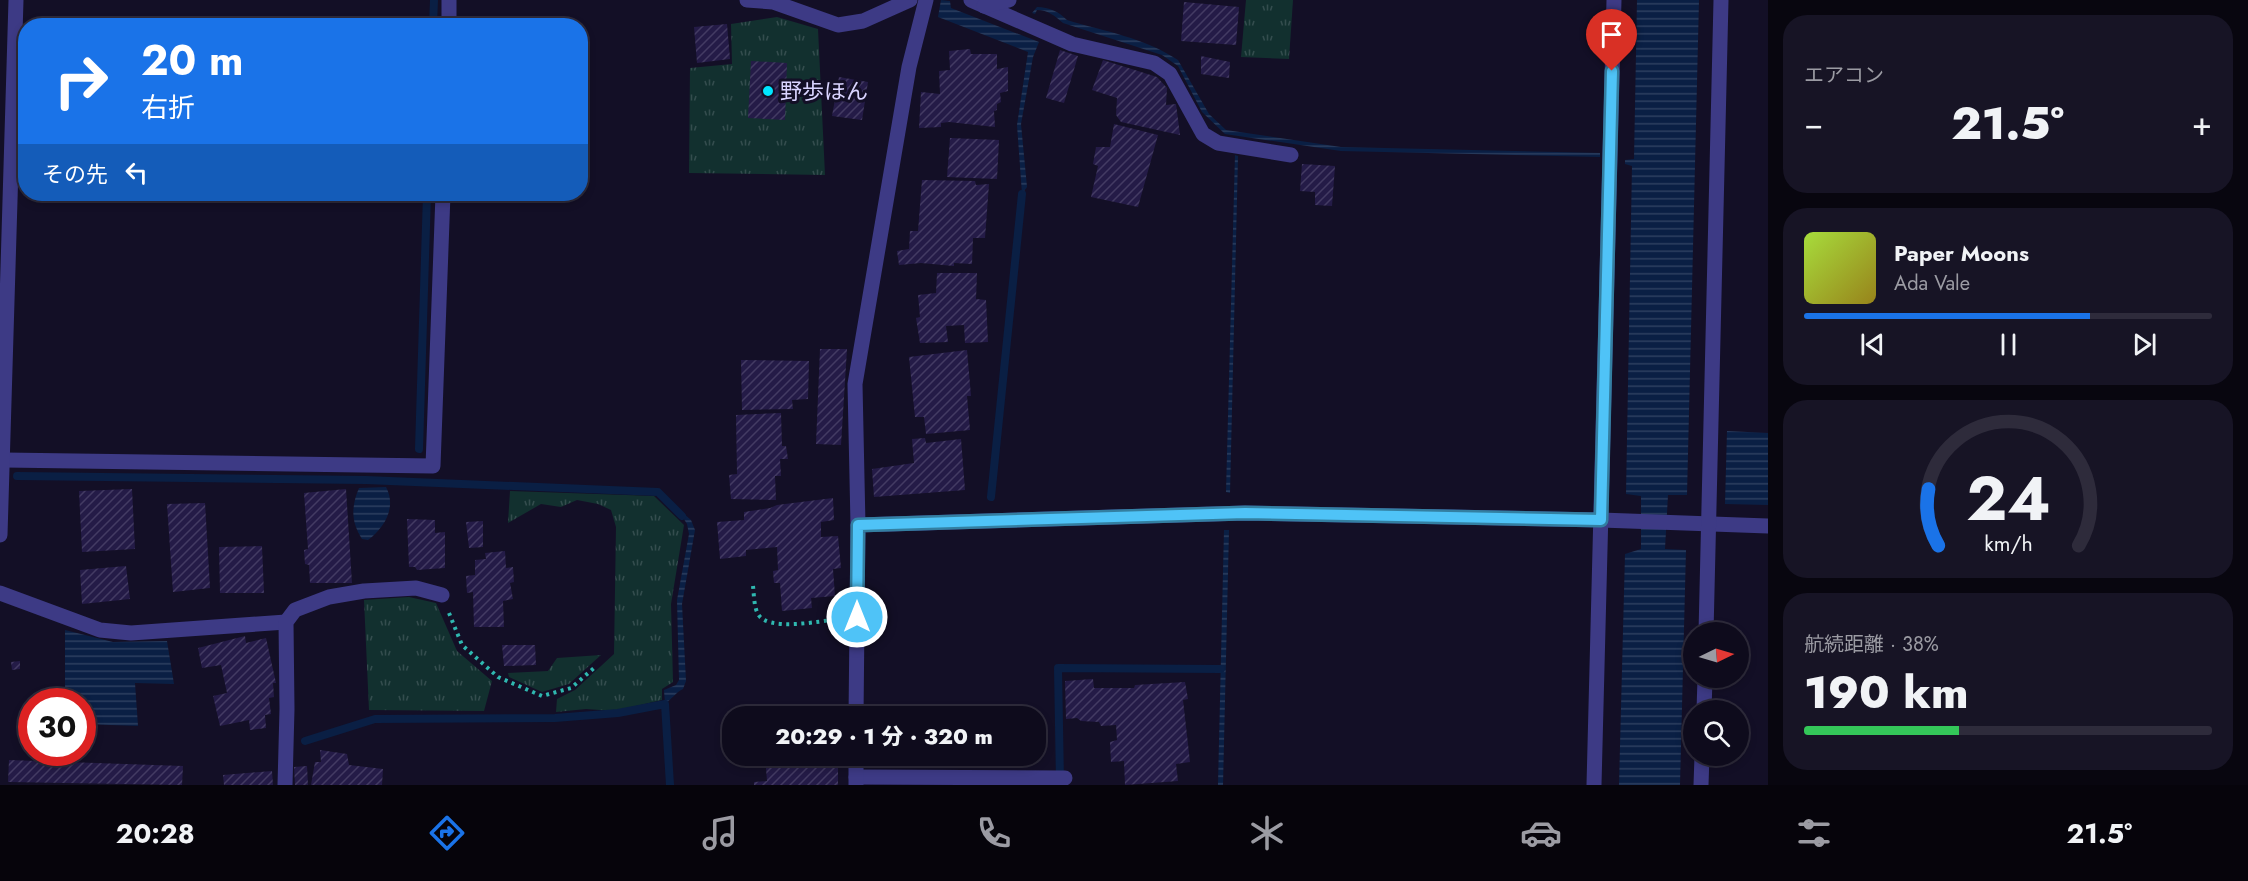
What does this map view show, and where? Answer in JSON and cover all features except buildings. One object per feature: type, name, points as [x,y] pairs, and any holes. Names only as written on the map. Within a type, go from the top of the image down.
[{"type":"street","points":[[0,535],[16,0]]},
{"type":"street","points":[[448,18],[449,0]]},
{"type":"street","points":[[747,0],[773,2],[838,26],[863,21],[910,0]]},
{"type":"street","points":[[856,706],[858,525],[855,384],[909,67],[926,0]]},
{"type":"street","points":[[978,3],[1010,0]]},
{"type":"street","points":[[1594,785],[1614,0]]},
{"type":"street","points":[[1706,622],[1721,0]]},
{"type":"street","points":[[978,3],[1072,44],[1154,63],[1170,74],[1203,134],[1218,143],[1291,154]]},
{"type":"street","points":[[4,460],[433,466],[443,201]]},
{"type":"street","points":[[858,525],[1245,513],[1601,520],[1768,526]]},
{"type":"street","points":[[285,785],[286,622],[295,610],[329,597],[364,591],[416,588],[442,595]]},
{"type":"street","points":[[0,593],[100,630],[131,633],[286,622]]},
{"type":"street","points":[[1701,785],[1702,766]]},
{"type":"street","points":[[856,781],[1065,778]]},
{"type":"path","points":[[753,586],[758,614],[765,622],[776,624],[857,617]]},
{"type":"path","points":[[442,595],[462,645],[498,677],[542,696],[571,688],[594,668]]},
{"type":"green space","points":[[1246,0],[1293,0],[1289,59],[1241,57]]},
{"type":"green space","points":[[777,17],[818,29],[825,175],[689,173],[690,68],[732,64],[731,24]]},
{"type":"green space","points":[[510,491],[654,496],[684,525],[671,604],[673,682],[662,689],[662,700],[614,711],[586,709],[556,712],[557,699],[575,690],[614,654],[616,527],[611,510],[598,504],[577,500],[561,507],[541,504],[508,523]]},
{"type":"green space","points":[[409,597],[436,603],[457,651],[492,681],[484,711],[369,710],[364,600]]},
{"type":"green space","points":[[601,655],[569,684],[542,692],[509,677],[508,673],[548,671],[557,658]]},
{"type":"water","points":[[941,0],[950,1],[951,8],[1039,42],[1033,57],[1021,124],[1027,187],[1022,194],[1017,125],[1028,52],[938,17]]},
{"type":"water","points":[[1637,0],[1699,0],[1687,495],[1668,495],[1665,549],[1686,550],[1680,785],[1619,785],[1625,554],[1641,549],[1641,496],[1626,494],[1632,166],[1625,164],[1625,160],[1634,159]]},
{"type":"water","points":[[1037,7],[1054,11],[1067,20],[1138,40],[1178,60],[1209,114],[1226,130],[1341,147],[1600,153],[1600,157],[1341,151],[1225,134],[1202,112],[1178,66],[1162,55],[1063,23],[1045,11],[1037,10],[1035,14],[1032,13]]},
{"type":"water","points":[[1235,155],[1238,156],[1230,493],[1226,492]]},
{"type":"water","points":[[1727,431],[1768,433],[1768,505],[1725,504]]},
{"type":"water","points":[[386,487],[390,502],[387,517],[374,535],[368,540],[362,539],[353,514],[359,488]]},
{"type":"water","points":[[683,513],[691,520],[695,530],[682,604],[686,681],[683,689],[665,704],[664,690],[676,685],[679,680],[677,600],[689,534]]},
{"type":"water","points":[[1224,530],[1229,530],[1223,785],[1218,785]]},
{"type":"water","points":[[65,630],[113,642],[167,641],[174,684],[135,683],[138,726],[96,724],[96,688],[65,688]]},
{"type":"waterway","points":[[433,18],[434,0]]},
{"type":"waterway","points":[[991,497],[1022,194]]},
{"type":"waterway","points":[[419,449],[427,201]]},
{"type":"waterway","points":[[17,476],[366,480],[658,492],[682,516]]},
{"type":"waterway","points":[[1060,782],[1058,668],[1221,669]]},
{"type":"waterway","points":[[305,741],[375,719],[555,718],[618,713],[665,704],[670,785]]},
{"type":"place","name":"野歩ほん","points":[[768,91]]},
{"type":"route","points":[[857,617],[858,525],[1245,513],[1601,520],[1612,71]]}]
